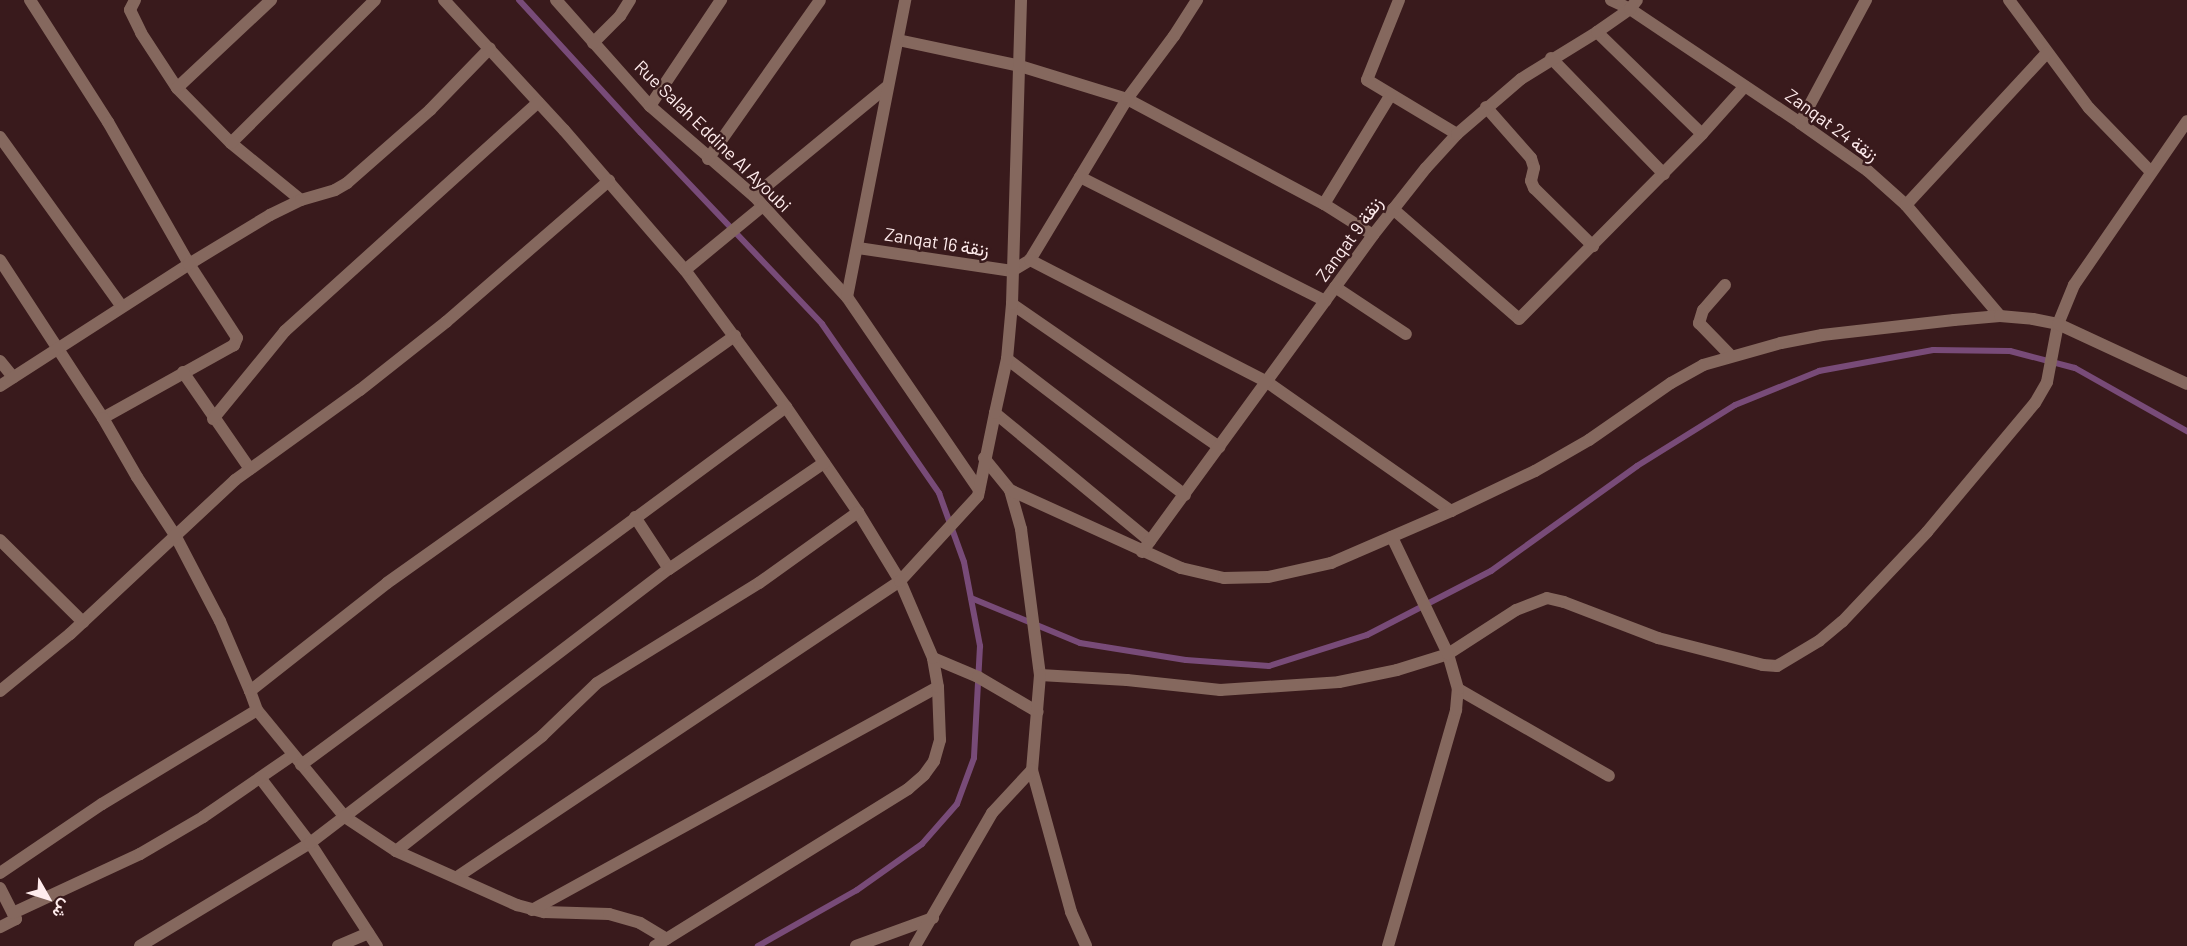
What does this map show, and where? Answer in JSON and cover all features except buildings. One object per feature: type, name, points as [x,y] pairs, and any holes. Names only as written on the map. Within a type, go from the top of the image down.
[{"type":"street","points":[[30,0],[108,122],[189,264],[237,339],[234,345],[103,418]]},
{"type":"street","points":[[135,0],[130,10],[141,33],[177,88],[231,143],[301,200]]},
{"type":"street","points":[[177,88],[271,0]]},
{"type":"street","points":[[231,143],[375,0]]},
{"type":"street","points":[[444,0],[609,181],[685,270],[735,336],[858,512],[900,581],[933,658],[938,687],[940,740],[934,761],[924,776],[908,789],[656,946]]},
{"type":"street","name":"Rue Salah Eddine Al Ayoubi","points":[[556,0],[650,106],[708,159],[754,196],[847,297],[978,493]]},
{"type":"street","points":[[593,43],[620,16],[630,0]]},
{"type":"street","points":[[650,106],[721,0]]},
{"type":"street","points":[[708,159],[820,0]]},
{"type":"street","points":[[847,297],[905,0]]},
{"type":"street","points":[[457,877],[900,581],[978,493],[1007,359],[1012,304],[1021,0]]},
{"type":"street","points":[[1012,271],[1030,260],[1127,99],[1174,36],[1197,0]]},
{"type":"street","points":[[1399,0],[1367,80],[1456,134]]},
{"type":"street","name":"Zanqat 24 زنقة","points":[[1611,0],[1633,4],[1745,86],[1868,171],[1906,205],[2000,316]]},
{"type":"street","points":[[1800,123],[1866,0]]},
{"type":"street","points":[[2009,0],[2089,108],[2150,171]]},
{"type":"street","name":"Zanqat 9 زنقة","points":[[1142,552],[1373,235],[1456,134],[1486,107],[1551,58],[1597,32],[1633,4]]},
{"type":"street","points":[[1597,32],[1702,134]]},
{"type":"street","points":[[898,40],[1020,66],[1127,99],[1324,204],[1373,235]]},
{"type":"street","points":[[0,386],[189,264],[301,200],[336,190],[347,183],[430,110],[490,48]]},
{"type":"street","points":[[1906,205],[2047,53]]},
{"type":"street","points":[[1551,58],[1664,174]]},
{"type":"street","points":[[754,196],[888,86]]},
{"type":"street","points":[[1393,209],[1519,319],[1664,174],[1745,86]]},
{"type":"street","points":[[1324,204],[1390,96]]},
{"type":"street","points":[[213,419],[285,331],[538,102]]},
{"type":"street","points":[[1486,107],[1531,158],[1534,168],[1531,181],[1534,188],[1593,246]]},
{"type":"street","points":[[1040,675],[1127,680],[1220,690],[1287,688],[1339,682],[1397,670],[1448,654],[1516,610],[1547,598],[1564,602],[1658,638],[1763,665],[1777,666],[1842,622],[1927,532],[2035,403],[2049,374],[2058,324],[2074,285],[2150,171],[2187,121]]},
{"type":"street","points":[[0,137],[122,307]]},
{"type":"street","points":[[1080,177],[1326,301]]},
{"type":"street","points":[[0,691],[83,622],[249,469],[360,390],[446,322],[609,181]]},
{"type":"street","points":[[685,270],[763,206]]},
{"type":"street","name":"Zanqat 16 زنقة","points":[[858,248],[1012,271]]},
{"type":"street","points":[[0,260],[103,418],[137,477],[175,535],[220,621],[257,710],[345,817],[396,851],[532,910],[609,914],[640,923],[667,939]]},
{"type":"street","points":[[1030,260],[1267,382],[1451,511]]},
{"type":"street","points":[[1725,285],[1703,310],[1699,322],[1731,356]]},
{"type":"street","points":[[1335,287],[1406,334]]},
{"type":"street","points":[[1012,304],[1219,447]]},
{"type":"street","points":[[1010,490],[1181,568],[1224,578],[1268,577],[1331,563],[1451,511],[1535,471],[1589,440],[1671,383],[1703,365],[1731,356],[1822,335],[2000,316],[2058,324],[2187,384]]},
{"type":"street","points":[[250,691],[430,551],[561,462],[735,336]]},
{"type":"street","points":[[1007,359],[1185,495]]},
{"type":"street","points":[[0,361],[13,377]]},
{"type":"street","points":[[183,372],[249,469]]},
{"type":"street","points":[[13,913],[140,854],[261,779],[297,760],[786,407]]},
{"type":"street","points":[[995,413],[1150,541]]},
{"type":"street","points":[[984,458],[1010,490],[1021,529],[1040,675],[1032,770],[1071,912],[1086,946]]},
{"type":"street","points":[[140,946],[310,843],[669,569],[824,463]]},
{"type":"street","points":[[396,851],[542,736],[597,683],[759,583],[858,512]]},
{"type":"street","points":[[635,517],[669,569]]},
{"type":"street","points":[[1388,946],[1456,710],[1458,689],[1448,654],[1392,537]]},
{"type":"street","points":[[0,540],[83,622]]},
{"type":"street","points":[[933,658],[978,677],[1017,702],[1038,712]]},
{"type":"street","points":[[532,910],[938,687]]},
{"type":"street","points":[[1458,689],[1609,776]]},
{"type":"street","points":[[0,873],[102,804],[257,710]]},
{"type":"street","points":[[915,946],[992,813],[1032,770]]},
{"type":"street","points":[[261,779],[310,843],[377,946]]},
{"type":"street","points":[[0,888],[16,919],[0,927]]},
{"type":"street","points":[[856,946],[933,918]]},
{"type":"street","points":[[338,946],[368,933]]},
{"type":"waterway","points":[[519,0],[822,324],[939,493],[964,562],[980,646],[974,758],[957,804],[922,844],[857,890],[758,946]]},
{"type":"waterway","points":[[971,598],[1080,643],[1186,660],[1269,666],[1367,635],[1491,571],[1637,466],[1735,405],[1819,371],[1933,350],[2010,351],[2075,368],[2187,431]]}]
